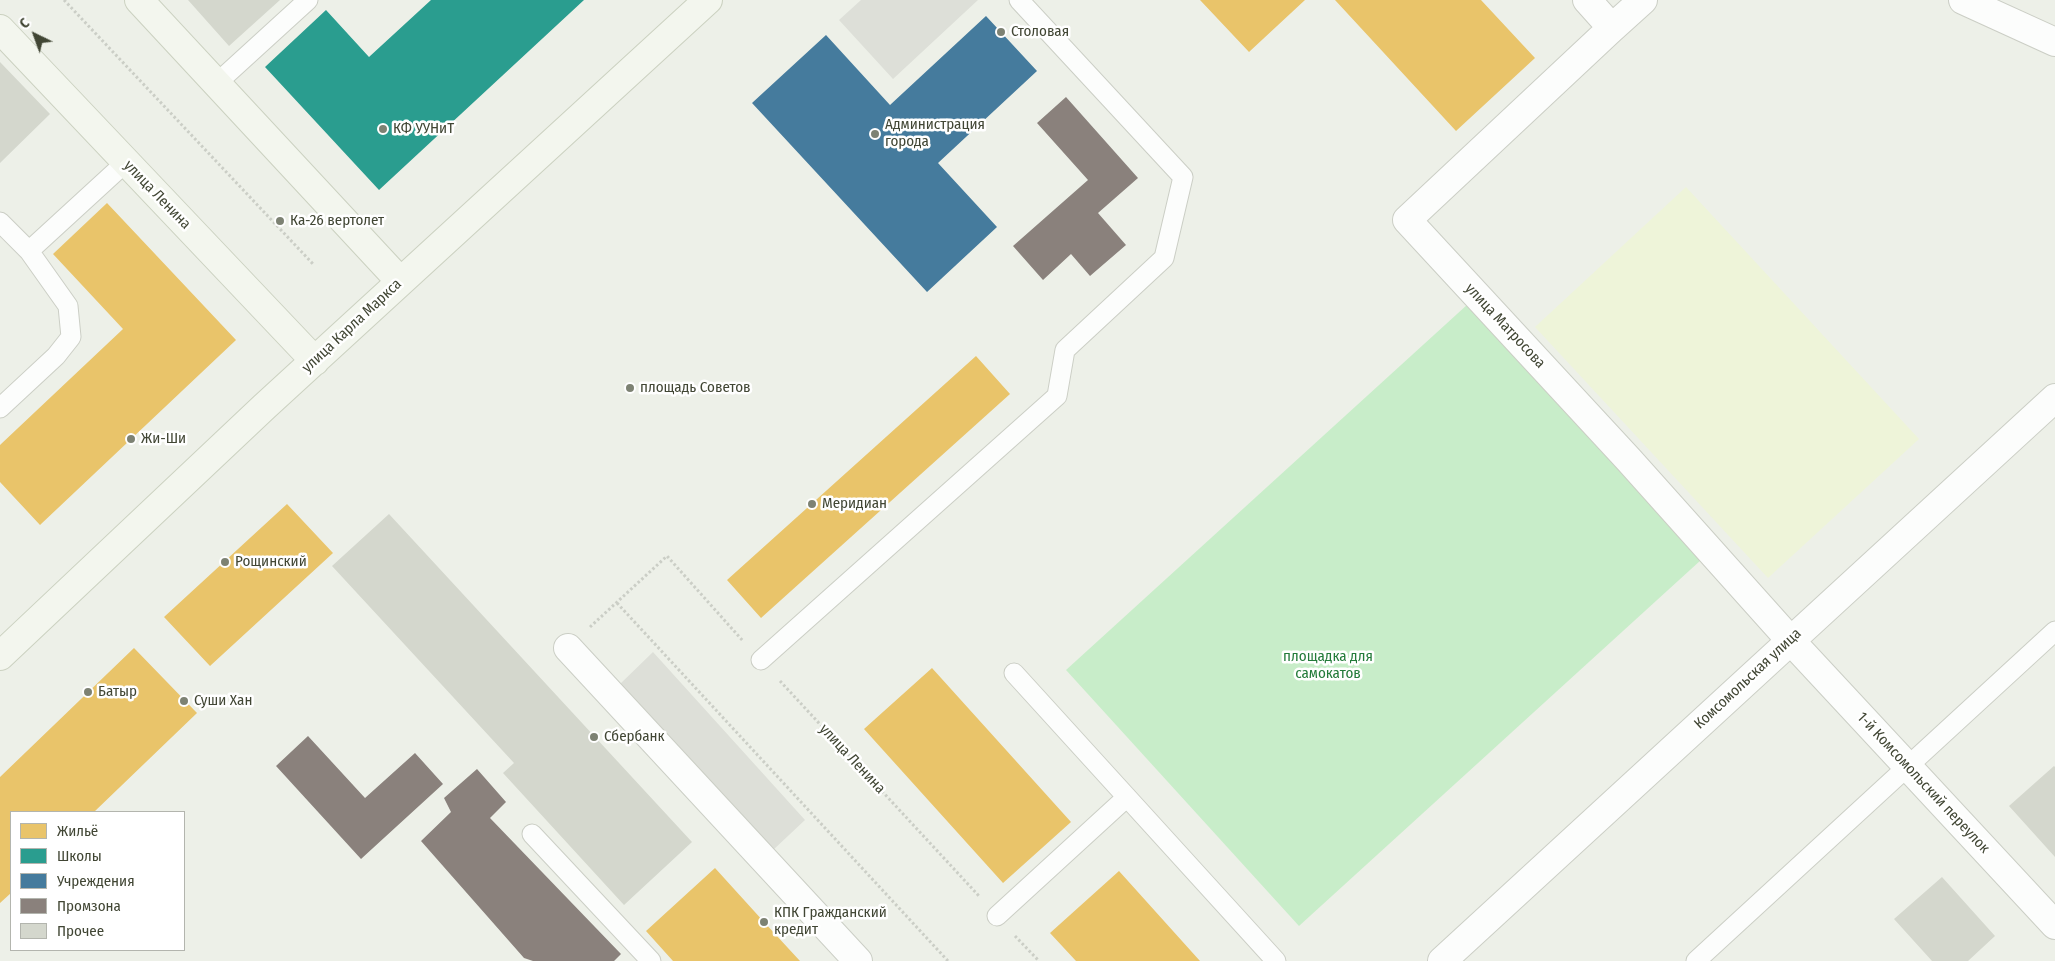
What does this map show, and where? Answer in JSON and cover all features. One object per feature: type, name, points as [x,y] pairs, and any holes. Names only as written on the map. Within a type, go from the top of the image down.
[{"type":"main road","points":[[139,0],[400,281]]},
{"type":"main road","name":"улица Карла Маркса","points":[[0,656],[400,281],[708,0]]},
{"type":"main road","name":"улица Ленина","points":[[0,29],[315,361]]},
{"type":"street","points":[[1587,0],[1612,28]]},
{"type":"street","name":"улица Матросова","points":[[1644,0],[1407,220],[1791,640]]},
{"type":"street","points":[[1963,0],[2055,42]]},
{"type":"street","name":"Комсомольская улица","points":[[1442,961],[2055,398]]},
{"type":"street","name":"1-й Комсомольский переулок","points":[[1791,640],[2055,925]]},
{"type":"street","points":[[568,648],[858,961]]},
{"type":"lane","points":[[217,83],[308,0]]},
{"type":"lane","points":[[761,660],[1057,396],[1065,350],[1164,258],[1183,178],[1019,0]]},
{"type":"lane","points":[[29,251],[125,162]]},
{"type":"lane","points":[[0,222],[29,251],[68,306],[71,337],[56,356],[0,408]]},
{"type":"lane","points":[[1696,961],[2055,632]]},
{"type":"lane","points":[[1014,673],[1276,961]]},
{"type":"lane","points":[[997,916],[1127,797]]},
{"type":"lane","points":[[532,834],[651,961]]},
{"type":"path","points":[[64,0],[314,265]]},
{"type":"path","name":"улица Ленина","points":[[617,603],[667,556],[1039,961]]},
{"type":"path","points":[[568,648],[617,603],[948,961]]},
{"type":"shaded area","points":[[861,0],[978,0],[893,79],[839,20]]},
{"type":"shaded area","points":[[1686,187],[1919,439],[1768,578],[1535,327]]},
{"type":"shaded area","points":[[653,652],[805,820],[772,851],[619,685]]},
{"type":"green space","name":"площадка для самокатов","points":[[1468,304],[1701,560],[1299,926],[1066,670]]},
{"type":"building: Жильё","points":[[1200,0],[1305,0],[1249,52]]},
{"type":"building: Жильё","points":[[1335,0],[1481,0],[1535,58],[1456,131]]},
{"type":"building: Жильё","points":[[107,203],[236,340],[40,525],[0,482],[0,445],[123,329],[53,254]]},
{"type":"building: Жильё","points":[[976,356],[1010,394],[761,618],[727,580]]},
{"type":"building: Жильё","points":[[287,504],[333,553],[210,666],[164,617]]},
{"type":"building: Жильё","points":[[134,648],[197,713],[95,811],[10,811],[10,894],[0,903],[0,777]]},
{"type":"building: Жильё","points":[[932,668],[1071,822],[1003,883],[864,729]]},
{"type":"building: Жильё","points":[[715,868],[800,961],[673,961],[646,931]]},
{"type":"building: Жильё","points":[[1119,871],[1200,961],[1076,961],[1050,933]]},
{"type":"building: Школы","name":"КФ УУНиТ","points":[[431,0],[584,0],[379,190],[265,67],[326,10],[369,57]]},
{"type":"building: Учреждения","name":"Администрация города","points":[[986,16],[1037,71],[938,163],[997,227],[927,292],[752,103],[826,35],[890,105]]},
{"type":"building: Промзона","points":[[1066,97],[1138,178],[1098,213],[1126,245],[1090,276],[1071,254],[1043,280],[1013,246],[1088,180],[1037,123]]},
{"type":"building: Промзона","points":[[308,736],[365,798],[415,753],[443,784],[361,859],[276,766]]},
{"type":"building: Промзона","points":[[477,769],[506,802],[490,818],[621,954],[614,961],[533,961],[524,958],[421,841],[451,812],[444,798]]},
{"type":"building: Прочее","points":[[188,0],[280,0],[229,46]]},
{"type":"building: Прочее","points":[[0,62],[50,114],[0,163]]},
{"type":"building: Прочее","points":[[389,514],[692,842],[624,905],[503,773],[514,763],[332,566]]},
{"type":"building: Прочее","points":[[2055,767],[2055,857],[2009,806]]},
{"type":"building: Прочее","points":[[1942,877],[1995,936],[1968,961],[1932,961],[1894,919]]},
{"type":"place","name":"Столовая","points":[[1001,32]]},
{"type":"place","name":"КФ УУНиТ","points":[[383,129]]},
{"type":"place","name":"Администрация города","points":[[875,134]]},
{"type":"place","name":"Ка-26 вертолет","points":[[280,221]]},
{"type":"place","name":"площадь Советов","points":[[630,388]]},
{"type":"place","name":"Жи-Ши","points":[[131,439]]},
{"type":"place","name":"Меридиан","points":[[812,504]]},
{"type":"place","name":"Рощинский","points":[[225,562]]},
{"type":"place","name":"Батыр","points":[[88,692]]},
{"type":"place","name":"Суши Хан","points":[[184,701]]},
{"type":"place","name":"Сбербанк","points":[[594,737]]},
{"type":"place","name":"КПК Гражданский кредит","points":[[764,922]]}]
